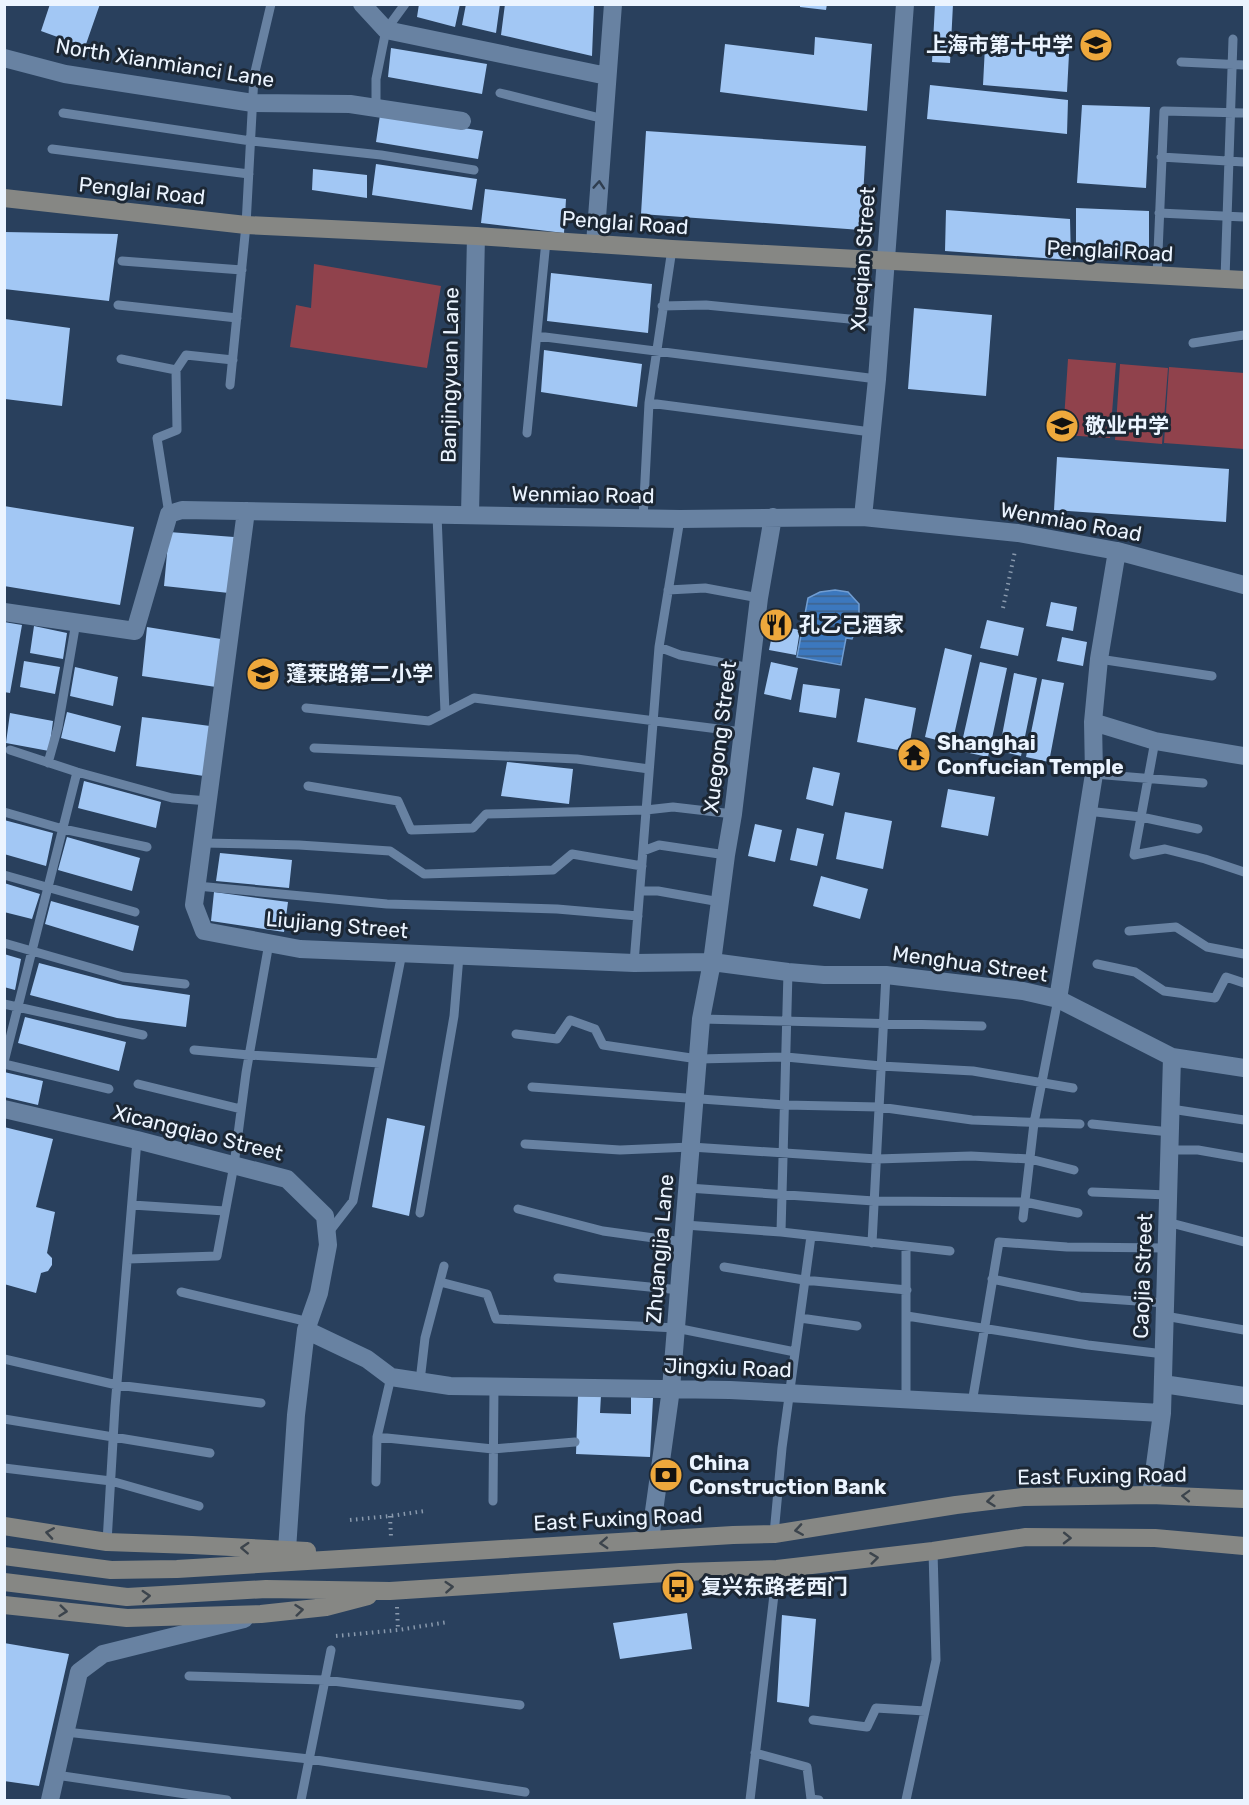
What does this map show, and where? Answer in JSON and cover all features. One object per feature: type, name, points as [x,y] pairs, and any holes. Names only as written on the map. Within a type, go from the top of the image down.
[{"type":"main road","name":"Penglai Road","points":[[4,198],[246,225],[1245,280]]},
{"type":"main road","name":"East Fuxing Road","points":[[4,1556],[111,1570],[177,1569],[774,1534],[956,1505],[1023,1497],[1151,1495],[1245,1499]]},
{"type":"main road","name":"East Fuxing Road","points":[[4,1526],[107,1542],[387,1556]]},
{"type":"main road","points":[[4,1582],[127,1597],[266,1589],[390,1591],[681,1572],[777,1569],[933,1551],[1026,1537],[1155,1538],[1245,1546]]},
{"type":"main road","points":[[4,1605],[127,1618],[261,1614],[326,1607],[390,1591]]},
{"type":"street","points":[[362,4],[386,30],[607,76]]},
{"type":"street","points":[[594,244],[613,4]]},
{"type":"street","name":"Xueqian Street","points":[[864,517],[877,379],[905,4]]},
{"type":"street","name":"North Xianmianci Lane","points":[[4,58],[65,74],[253,103],[350,104],[462,121]]},
{"type":"street","name":"Banjingyuan Lane","points":[[470,515],[476,236]]},
{"type":"street","name":"Wenmiao Road","points":[[169,514],[182,510],[643,519],[864,517],[1018,533],[1117,551],[1245,585]]},
{"type":"street","name":"Liujiang Street","points":[[246,511],[194,904],[204,930],[300,949],[634,963],[712,962]]},
{"type":"street","points":[[4,612],[135,631],[169,514]]},
{"type":"street","name":"Xuegong Street","points":[[712,962],[733,814],[759,598],[773,517]]},
{"type":"street","points":[[1058,999],[1094,774],[1093,722],[1099,659],[1117,551]]},
{"type":"street","points":[[1093,722],[1155,741],[1245,756]]},
{"type":"street","name":"Menghua Street","points":[[712,962],[824,975],[886,975],[1023,991],[1058,999],[1172,1057],[1245,1068]]},
{"type":"street","name":"Zhuangjia Lane","points":[[650,1540],[671,1389],[701,1019],[712,962]]},
{"type":"street","name":"Caojia Street","points":[[1151,1495],[1162,1413],[1172,1057]]},
{"type":"street","name":"Xicangqiao Street","points":[[4,1109],[288,1179],[325,1216],[328,1245],[319,1293],[307,1326]]},
{"type":"street","points":[[287,1550],[296,1415],[307,1326]]},
{"type":"street","name":"Jingxiu Road","points":[[307,1326],[367,1359],[391,1377],[450,1386],[790,1393],[1162,1413]]},
{"type":"street","points":[[1163,1384],[1245,1396]]},
{"type":"street","points":[[50,1800],[79,1672],[103,1654],[261,1614]]},
{"type":"lane","points":[[230,385],[246,225],[254,76],[271,4]]},
{"type":"lane","points":[[376,108],[376,79],[386,30],[405,4]]},
{"type":"lane","points":[[1225,279],[1233,39]]},
{"type":"lane","points":[[1181,62],[1245,65]]},
{"type":"lane","points":[[500,93],[604,119]]},
{"type":"lane","points":[[1157,276],[1164,111],[1245,113]]},
{"type":"lane","points":[[63,112],[251,141],[381,155],[474,170]]},
{"type":"lane","points":[[52,149],[249,174]]},
{"type":"lane","points":[[1161,157],[1245,162]]},
{"type":"lane","points":[[1159,213],[1245,217]]},
{"type":"lane","points":[[527,433],[546,241]]},
{"type":"lane","points":[[643,519],[649,403],[672,249]]},
{"type":"lane","points":[[122,261],[242,270]]},
{"type":"lane","points":[[118,305],[237,318]]},
{"type":"lane","points":[[662,306],[706,305],[880,322]]},
{"type":"lane","points":[[1193,343],[1245,335]]},
{"type":"lane","points":[[537,336],[877,379]]},
{"type":"lane","points":[[169,514],[157,438],[177,430],[176,370],[186,355],[232,360]]},
{"type":"lane","points":[[121,359],[176,370]]},
{"type":"lane","points":[[649,403],[871,432]]},
{"type":"lane","points":[[437,515],[446,712]]},
{"type":"lane","points":[[634,963],[659,647],[680,519]]},
{"type":"lane","points":[[668,590],[705,588],[759,598]]},
{"type":"lane","points":[[48,763],[58,726],[76,622]]},
{"type":"lane","points":[[659,647],[680,655],[751,668]]},
{"type":"lane","points":[[1099,659],[1212,676]]},
{"type":"lane","points":[[306,708],[429,721],[474,698],[742,732]]},
{"type":"lane","points":[[1155,741],[1134,855],[1165,849],[1245,872]]},
{"type":"lane","points":[[314,748],[577,759],[649,769]]},
{"type":"lane","points":[[10,750],[77,772],[172,798],[208,801]]},
{"type":"lane","points":[[77,772],[4,1063],[109,1089]]},
{"type":"lane","points":[[1094,774],[1203,783]]},
{"type":"lane","points":[[308,786],[398,801],[411,830],[473,828],[486,814],[646,810],[673,807],[733,814]]},
{"type":"lane","points":[[1087,811],[1198,829]]},
{"type":"lane","points":[[4,812],[63,829],[147,847]]},
{"type":"lane","points":[[202,843],[299,845],[390,851],[424,874],[553,870],[572,854],[642,866]]},
{"type":"lane","points":[[643,851],[658,845],[726,855]]},
{"type":"lane","points":[[4,875],[135,912]]},
{"type":"lane","points":[[196,886],[387,904],[557,909],[638,916]]},
{"type":"lane","points":[[640,891],[658,891],[720,902]]},
{"type":"lane","points":[[1129,931],[1176,927],[1207,947],[1245,954]]},
{"type":"lane","points":[[4,943],[123,977],[185,984]]},
{"type":"lane","points":[[128,1259],[217,1256],[234,1165],[249,1055],[269,944]]},
{"type":"lane","points":[[327,1234],[353,1201],[402,953]]},
{"type":"lane","points":[[420,1214],[454,1016],[459,956]]},
{"type":"lane","points":[[1097,964],[1135,972],[1164,991],[1174,993],[1215,998],[1226,977],[1245,983]]},
{"type":"lane","points":[[781,1232],[788,972]]},
{"type":"lane","points":[[872,1243],[886,975]]},
{"type":"lane","points":[[1023,1218],[1034,1123],[1058,999]]},
{"type":"lane","points":[[4,1004],[143,1035]]},
{"type":"lane","points":[[701,1019],[982,1026]]},
{"type":"lane","points":[[516,1034],[557,1039],[570,1020],[595,1029],[603,1045],[698,1059],[786,1057],[881,1066],[973,1071],[1073,1088]]},
{"type":"lane","points":[[194,1050],[380,1063]]},
{"type":"lane","points":[[138,1083],[241,1109]]},
{"type":"lane","points":[[532,1087],[694,1100],[879,1107],[972,1120],[1080,1124]]},
{"type":"lane","points":[[1171,1109],[1245,1120]]},
{"type":"lane","points":[[1092,1124],[1170,1141],[1198,1150],[1245,1158]]},
{"type":"lane","points":[[107,1542],[137,1140]]},
{"type":"lane","points":[[525,1144],[620,1150],[691,1147],[877,1159],[971,1156],[1030,1160],[1074,1170]]},
{"type":"lane","points":[[688,1188],[874,1201],[1024,1202],[1078,1213]]},
{"type":"lane","points":[[1092,1192],[1168,1195]]},
{"type":"lane","points":[[132,1205],[225,1211]]},
{"type":"lane","points":[[518,1209],[603,1231],[781,1232],[950,1251]]},
{"type":"lane","points":[[1167,1222],[1245,1242]]},
{"type":"lane","points":[[774,1534],[782,1448],[811,1236]]},
{"type":"lane","points":[[972,1403],[999,1242],[1066,1247],[1167,1248]]},
{"type":"lane","points":[[906,1247],[906,1399]]},
{"type":"lane","points":[[420,1381],[425,1338],[444,1266]]},
{"type":"lane","points":[[724,1267],[804,1280],[906,1290]]},
{"type":"lane","points":[[558,1278],[680,1290]]},
{"type":"lane","points":[[992,1279],[1080,1297],[1165,1309],[1245,1330]]},
{"type":"lane","points":[[440,1282],[488,1294],[496,1319],[676,1328],[795,1352]]},
{"type":"lane","points":[[182,1292],[307,1326]]},
{"type":"lane","points":[[906,1316],[1088,1345],[1164,1354]]},
{"type":"lane","points":[[800,1318],[857,1326]]},
{"type":"lane","points":[[4,1359],[117,1385],[261,1403]]},
{"type":"lane","points":[[376,1482],[377,1437],[391,1377]]},
{"type":"lane","points":[[493,1501],[494,1386]]},
{"type":"lane","points":[[4,1419],[210,1453]]},
{"type":"lane","points":[[377,1437],[493,1449],[575,1442]]},
{"type":"lane","points":[[4,1468],[111,1481],[200,1506]]},
{"type":"lane","points":[[906,1800],[936,1660],[933,1551]]},
{"type":"lane","points":[[750,1800],[777,1569]]},
{"type":"lane","points":[[301,1800],[330,1650]]},
{"type":"lane","points":[[189,1676],[325,1680],[520,1705]]},
{"type":"lane","points":[[813,1720],[867,1727],[876,1708],[925,1712]]},
{"type":"lane","points":[[66,1732],[309,1759],[525,1792]]},
{"type":"lane","points":[[755,1753],[807,1767],[811,1799],[819,1800]]},
{"type":"lane","points":[[56,1774],[228,1800]]},
{"type":"path","points":[[1003,608],[1018,533]]},
{"type":"path","points":[[350,1520],[425,1510]]},
{"type":"path","points":[[356,1633],[399,1630],[448,1622]]},
{"type":"shaded area","points":[[314,264],[441,286],[427,368],[290,347],[296,305],[311,308]]},
{"type":"shaded area","points":[[1068,359],[1116,363],[1110,438],[1063,435]]},
{"type":"shaded area","points":[[1120,364],[1168,368],[1162,444],[1115,440]]},
{"type":"shaded area","points":[[1169,367],[1244,373],[1244,449],[1164,443]]},
{"type":"water","points":[[835,590],[848,592],[859,604],[859,621],[852,639],[846,638],[841,665],[797,657],[808,598],[820,592]]},
{"type":"building","points":[[50,4],[100,4],[85,47],[41,31]]},
{"type":"building","points":[[419,4],[460,4],[455,27],[417,17]]},
{"type":"building","points":[[466,4],[500,4],[496,33],[462,25]]},
{"type":"building","points":[[505,4],[594,5],[592,56],[501,35]]},
{"type":"building","points":[[800,4],[827,4],[826,10],[800,7]]},
{"type":"building","points":[[935,4],[953,4],[950,63],[932,62]]},
{"type":"building","points":[[815,37],[872,44],[867,111],[720,92],[725,44],[814,55]]},
{"type":"building","points":[[985,46],[1069,54],[1067,92],[983,85]]},
{"type":"building","points":[[391,48],[487,64],[482,94],[388,77]]},
{"type":"building","points":[[930,85],[1068,100],[1067,134],[927,119]]},
{"type":"building","points":[[1082,105],[1150,107],[1146,188],[1077,183]]},
{"type":"building","points":[[380,115],[483,131],[478,159],[376,142]]},
{"type":"building","points":[[646,131],[866,146],[861,230],[641,214]]},
{"type":"building","points":[[376,164],[477,179],[472,210],[372,195]]},
{"type":"building","points":[[313,169],[367,175],[367,198],[312,190]]},
{"type":"building","points":[[485,189],[566,199],[564,233],[481,223]]},
{"type":"building","points":[[1076,208],[1149,211],[1149,257],[1076,255]]},
{"type":"building","points":[[946,210],[1070,219],[1071,260],[945,251]]},
{"type":"building","points":[[4,232],[118,234],[109,301],[4,289]]},
{"type":"building","points":[[551,273],[652,284],[648,333],[547,321]]},
{"type":"building","points":[[914,308],[992,315],[986,396],[908,389]]},
{"type":"building","points":[[5,319],[70,328],[62,406],[5,399]]},
{"type":"building","points":[[544,350],[642,364],[637,407],[541,392]]},
{"type":"building","points":[[1057,457],[1229,469],[1226,522],[1054,510]]},
{"type":"building","points":[[4,506],[134,527],[120,605],[4,586]]},
{"type":"building","points":[[169,532],[234,537],[229,593],[164,586]]},
{"type":"building","points":[[1051,602],[1077,607],[1073,631],[1046,626]]},
{"type":"building","points":[[987,620],[1024,628],[1018,656],[980,648]]},
{"type":"building","points":[[4,622],[22,625],[10,693],[4,692]]},
{"type":"building","points":[[774,625],[800,630],[796,655],[769,650]]},
{"type":"building","points":[[34,626],[67,633],[63,659],[30,653]]},
{"type":"building","points":[[147,627],[221,639],[216,687],[142,676]]},
{"type":"building","points":[[1062,637],[1087,642],[1083,666],[1057,661]]},
{"type":"building","points":[[945,648],[972,655],[952,744],[925,737]]},
{"type":"building","points":[[24,661],[60,667],[55,694],[20,687]]},
{"type":"building","points":[[771,662],[798,668],[791,700],[764,694]]},
{"type":"building","points":[[980,662],[1007,668],[988,757],[960,751]]},
{"type":"building","points":[[75,667],[118,677],[113,706],[70,696]]},
{"type":"building","points":[[1014,673],[1037,678],[1021,756],[999,751]]},
{"type":"building","points":[[1042,679],[1064,683],[1049,762],[1026,757]]},
{"type":"building","points":[[803,684],[840,689],[836,718],[799,712]]},
{"type":"building","points":[[865,698],[916,708],[908,752],[857,742]]},
{"type":"building","points":[[67,712],[121,726],[115,752],[61,738]]},
{"type":"building","points":[[10,713],[53,721],[49,751],[6,743]]},
{"type":"building","points":[[142,717],[210,726],[204,776],[136,766]]},
{"type":"building","points":[[507,762],[573,769],[569,804],[501,796]]},
{"type":"building","points":[[813,767],[840,773],[833,806],[806,799]]},
{"type":"building","points":[[84,781],[161,802],[156,828],[78,808]]},
{"type":"building","points":[[948,789],[995,797],[988,836],[941,827]]},
{"type":"building","points":[[845,812],[892,821],[883,869],[836,859]]},
{"type":"building","points":[[4,820],[53,833],[46,866],[4,854]]},
{"type":"building","points":[[755,824],[782,830],[775,862],[748,856]]},
{"type":"building","points":[[797,828],[824,834],[817,866],[790,860]]},
{"type":"building","points":[[67,837],[140,858],[132,891],[58,870]]},
{"type":"building","points":[[220,853],[292,860],[289,888],[216,881]]},
{"type":"building","points":[[821,876],[868,889],[860,919],[813,906]]},
{"type":"building","points":[[4,883],[40,894],[32,919],[4,912]]},
{"type":"building","points":[[214,892],[288,902],[284,932],[211,921]]},
{"type":"building","points":[[51,901],[139,926],[133,951],[45,924]]},
{"type":"building","points":[[4,954],[21,959],[15,990],[4,987]]},
{"type":"building","points":[[39,963],[123,985],[190,995],[186,1027],[117,1018],[30,995]]},
{"type":"building","points":[[25,1017],[126,1042],[119,1071],[18,1043]]},
{"type":"building","points":[[4,1072],[43,1081],[38,1105],[4,1097]]},
{"type":"building","points":[[387,1118],[425,1126],[409,1216],[372,1207]]},
{"type":"building","points":[[4,1127],[53,1139],[36,1207],[55,1212],[47,1253],[52,1258],[52,1265],[48,1271],[41,1273],[36,1293],[4,1284]]},
{"type":"building","points":[[578,1395],[601,1395],[600,1413],[631,1414],[631,1397],[653,1398],[650,1457],[576,1454]]},
{"type":"building","points":[[687,1613],[692,1649],[620,1659],[613,1623]]},
{"type":"building","points":[[782,1615],[816,1619],[809,1707],[777,1702]]},
{"type":"building","points":[[4,1643],[69,1654],[39,1786],[4,1781]]},
{"type":"place","name":"上海市第十中学","points":[[1096,45]]},
{"type":"place","name":"敬业中学","points":[[1062,426]]},
{"type":"place","name":"孔乙己酒家","points":[[776,625]]},
{"type":"place","name":"蓬莱路第二小学","points":[[263,674]]},
{"type":"place","name":"Shanghai Confucian Temple","points":[[914,755]]},
{"type":"place","name":"China Construction Bank","points":[[666,1475]]},
{"type":"place","name":"复兴东路老西门","points":[[678,1587]]}]
